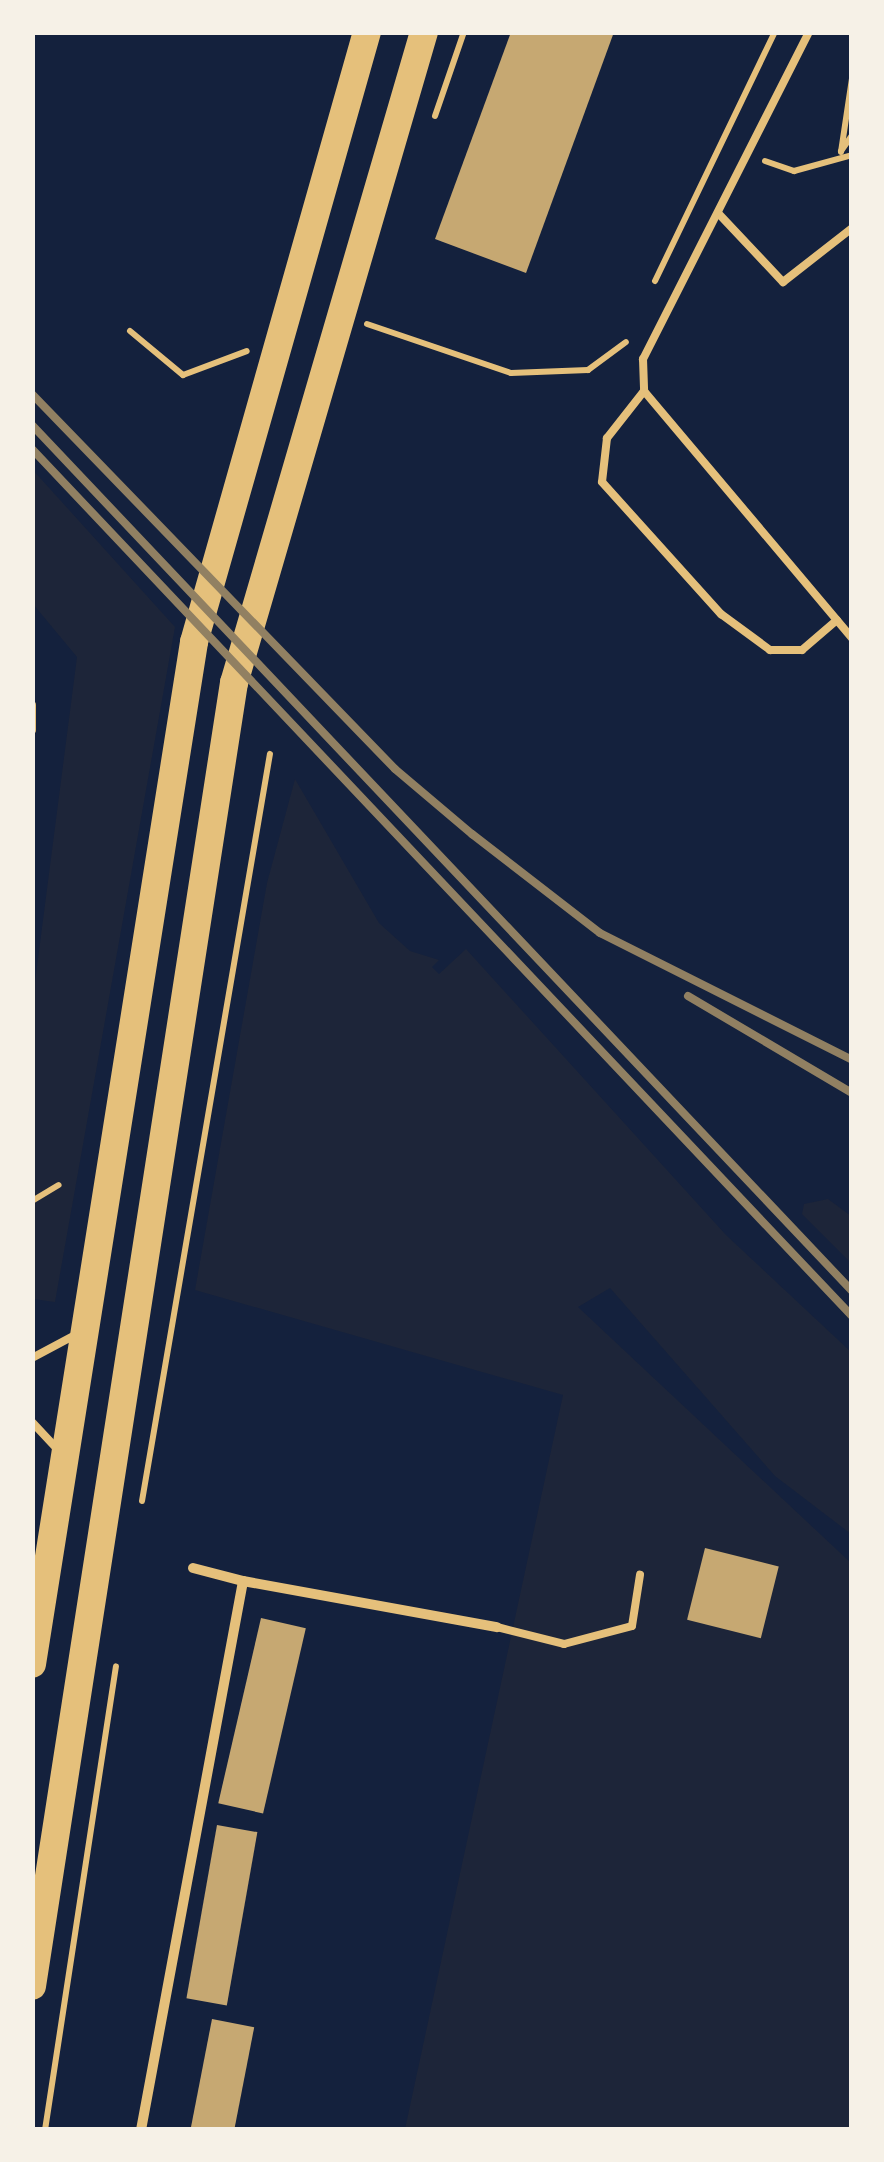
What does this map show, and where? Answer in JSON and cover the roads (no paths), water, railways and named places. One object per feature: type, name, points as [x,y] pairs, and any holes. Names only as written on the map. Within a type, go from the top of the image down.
[{"type":"highway","points":[[32,1664],[194,642],[367,32]]},
{"type":"highway","points":[[32,1986],[234,683],[424,32]]},
{"type":"street","points":[[192,1568],[243,1581],[497,1627]]},
{"type":"street","points":[[140,2130],[243,1581]]},
{"type":"lane","points":[[809,32],[643,359],[644,391],[852,638]]},
{"type":"lane","points":[[718,213],[783,282],[852,228]]},
{"type":"lane","points":[[644,391],[607,438],[602,482],[721,614],[770,650],[802,650],[836,620]]},
{"type":"lane","points":[[32,705],[32,730]]},
{"type":"lane","points":[[32,1358],[82,1331]]},
{"type":"lane","points":[[32,1422],[64,1456]]},
{"type":"lane","points":[[497,1627],[564,1644],[632,1626],[640,1575]]},
{"type":"railway","points":[[32,394],[395,769],[472,834],[600,933],[852,1060]]},
{"type":"railway","points":[[32,425],[852,1291]]},
{"type":"railway","points":[[32,449],[852,1316]]},
{"type":"railway","points":[[688,996],[852,1093]]}]
